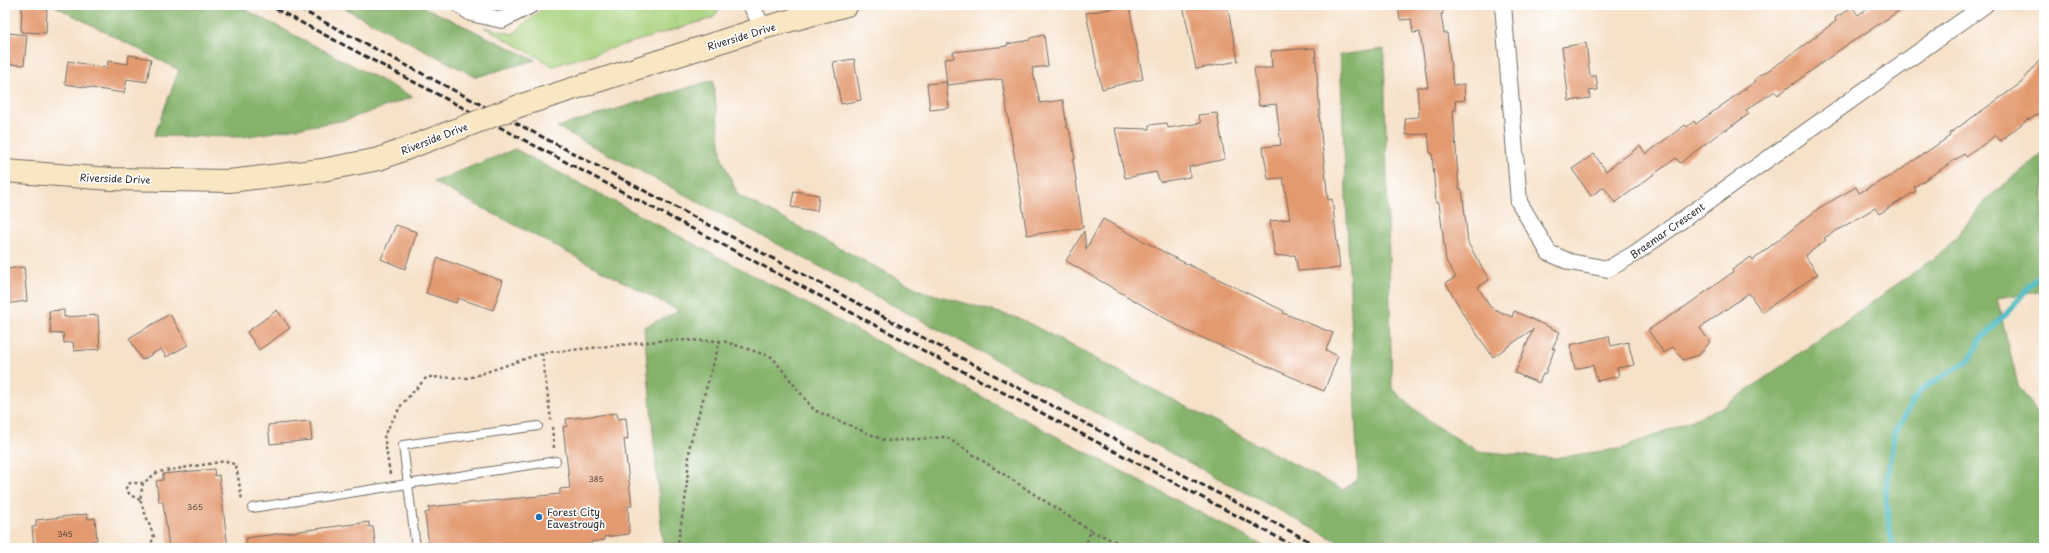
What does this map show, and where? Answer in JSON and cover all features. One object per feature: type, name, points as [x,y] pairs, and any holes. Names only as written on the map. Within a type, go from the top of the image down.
[{"type":"main road","name":"Riverside Drive","points":[[5,171],[111,179],[229,181],[322,170],[379,159],[537,100],[763,28],[847,5]]},
{"type":"street","points":[[460,5],[472,13],[502,20],[531,5]]},
{"type":"street","points":[[751,5],[763,28]]},
{"type":"street","name":"Braemar Crescent","points":[[1503,5],[1519,202],[1549,252],[1570,262],[1608,269],[1634,254],[1985,5]]},
{"type":"lane","points":[[416,548],[403,445],[538,426]]},
{"type":"lane","points":[[252,508],[392,488],[556,461]]},
{"type":"path","points":[[392,488],[384,435],[402,404],[427,377],[469,378],[542,354],[669,340],[720,341],[772,357],[814,410],[886,441],[946,436],[1091,531],[1131,548]]},
{"type":"path","points":[[677,548],[686,494],[690,444],[720,341]]},
{"type":"path","points":[[542,354],[556,461]]},
{"type":"path","points":[[140,500],[130,495],[126,488],[130,483],[143,483],[158,472],[226,461],[236,464],[243,509],[252,508]]},
{"type":"path","points":[[143,483],[140,500],[154,537],[149,548]]},
{"type":"path","points":[[1084,548],[1091,531]]},
{"type":"green space","points":[[53,5],[237,5],[413,97],[346,120],[243,137],[154,136],[179,70]]},
{"type":"green space","points":[[338,5],[420,5],[535,60],[476,77]]},
{"type":"green space","points":[[544,5],[722,5],[713,18],[553,66],[484,27],[513,34],[541,10]]},
{"type":"green space","points":[[1384,49],[1392,389],[1431,423],[1478,451],[1553,458],[1624,448],[1725,406],[1944,251],[1990,196],[2044,152],[2044,291],[1997,298],[2018,385],[2044,421],[2044,548],[1350,548],[557,127],[713,80],[722,159],[738,195],[922,291],[1021,319],[1343,490],[1358,479],[1340,55]]},
{"type":"green space","points":[[515,149],[1267,548],[663,548],[644,327],[679,311],[433,182]]},
{"type":"building","points":[[22,5],[47,5],[46,33],[21,32]]},
{"type":"building","points":[[1183,5],[1227,5],[1238,61],[1196,69]]},
{"type":"building","points":[[1398,5],[1442,5],[1443,14],[1441,14],[1444,33],[1447,33],[1453,85],[1464,84],[1465,100],[1455,101],[1456,110],[1453,110],[1459,189],[1462,189],[1468,243],[1489,280],[1478,287],[1490,307],[1512,317],[1514,311],[1560,332],[1552,349],[1555,348],[1545,374],[1543,374],[1539,383],[1515,373],[1533,329],[1493,357],[1465,317],[1446,283],[1456,277],[1446,261],[1439,203],[1436,203],[1432,153],[1430,153],[1428,134],[1406,135],[1405,118],[1419,117],[1417,87],[1428,87],[1420,32],[1413,33],[1411,19],[1400,20]]},
{"type":"building","points":[[1873,5],[1908,5],[1838,51],[1778,95],[1775,91],[1746,110],[1749,114],[1726,130],[1725,129],[1680,163],[1676,158],[1615,203],[1604,187],[1591,196],[1572,169],[1594,154],[1606,171],[1640,146],[1646,154],[1685,125],[1687,127],[1694,121],[1696,124],[1756,81],[1755,79],[1784,60],[1836,21],[1835,18],[1852,7],[1858,15]]},
{"type":"building","points":[[1129,6],[1143,79],[1102,89],[1086,13]]},
{"type":"building","points":[[8,33],[27,35],[24,65],[5,64],[5,45],[7,46]]},
{"type":"building","points":[[1044,35],[1048,66],[1032,68],[1040,103],[1063,100],[1067,128],[1069,128],[1075,159],[1073,160],[1083,228],[1027,235],[1002,79],[947,85],[944,59],[954,58],[953,52],[1007,46],[1007,44],[1030,40],[1030,38]]},
{"type":"building","points":[[1586,43],[1590,76],[1596,76],[1598,90],[1589,91],[1590,98],[1569,101],[1562,47]]},
{"type":"building","points":[[1315,48],[1319,115],[1328,200],[1332,199],[1340,268],[1298,271],[1295,255],[1275,256],[1270,221],[1290,219],[1283,178],[1268,179],[1263,147],[1281,145],[1276,104],[1259,106],[1254,68],[1272,68],[1271,51]]},
{"type":"building","points":[[129,55],[151,59],[147,82],[127,79],[124,93],[65,84],[68,61],[107,68],[108,61],[128,64]]},
{"type":"building","points":[[2044,55],[2044,110],[2029,120],[2028,119],[2000,141],[1996,135],[1966,157],[1964,154],[1914,187],[1916,191],[1879,214],[1875,208],[1824,238],[1826,240],[1805,256],[1818,274],[1762,312],[1749,293],[1700,328],[1710,342],[1699,355],[1683,360],[1673,347],[1664,353],[1648,330],[1686,306],[1751,257],[1753,260],[1819,208],[1856,187],[1859,193],[1891,176],[1950,136],[1949,134],[2021,83]]},
{"type":"building","points":[[854,59],[861,100],[841,104],[833,62]]},
{"type":"building","points":[[946,82],[949,108],[930,110],[927,84]]},
{"type":"building","points":[[1217,113],[1225,159],[1189,167],[1190,177],[1160,182],[1156,172],[1125,178],[1115,128],[1149,129],[1149,125],[1167,123],[1168,128],[1201,123],[1198,115]]},
{"type":"building","points":[[794,191],[819,195],[817,211],[791,207]]},
{"type":"building","points":[[1103,219],[1175,258],[1284,311],[1283,313],[1333,333],[1326,350],[1338,356],[1324,391],[1187,331],[1066,261],[1084,231],[1086,249]]},
{"type":"building","points":[[396,225],[417,232],[405,269],[381,259]]},
{"type":"building","points":[[438,258],[503,281],[493,310],[458,298],[456,303],[426,293]]},
{"type":"building","points":[[24,267],[27,301],[5,304],[5,269]]},
{"type":"building","points":[[64,310],[64,317],[98,315],[100,349],[74,351],[73,342],[64,343],[63,333],[51,334],[49,311]]},
{"type":"building","points":[[277,310],[290,328],[259,350],[247,332]]},
{"type":"building","points":[[170,314],[188,345],[166,357],[161,349],[142,360],[129,338]]},
{"type":"building","points":[[1609,336],[1611,346],[1628,342],[1634,365],[1617,368],[1619,376],[1597,381],[1593,365],[1575,369],[1570,345]]},
{"type":"building","points":[[617,413],[618,419],[626,418],[628,439],[624,440],[632,506],[628,506],[629,534],[604,537],[605,540],[591,542],[591,548],[429,548],[425,513],[429,512],[429,507],[560,494],[560,489],[570,488],[563,427],[567,426],[566,419]]},
{"type":"building","points":[[310,421],[312,440],[270,444],[268,425]]},
{"type":"building","points":[[214,469],[215,476],[219,475],[228,548],[169,548],[163,502],[159,502],[156,481],[163,480],[163,474]]},
{"type":"building","points":[[87,514],[88,519],[95,518],[97,540],[90,541],[91,548],[34,548],[32,527],[36,527],[36,520]]},
{"type":"building","points":[[369,522],[369,527],[373,527],[376,548],[247,548],[246,538]]},
{"type":"waterway","points":[[1893,548],[1885,495],[1894,434],[1919,391],[1969,360],[1980,340],[2013,306],[2044,269]]},
{"type":"railway","points":[[268,5],[1298,548]]},
{"type":"railway","points":[[292,5],[1322,548]]},
{"type":"place","name":"Forest City Eavestrough","points":[[539,517]]}]
